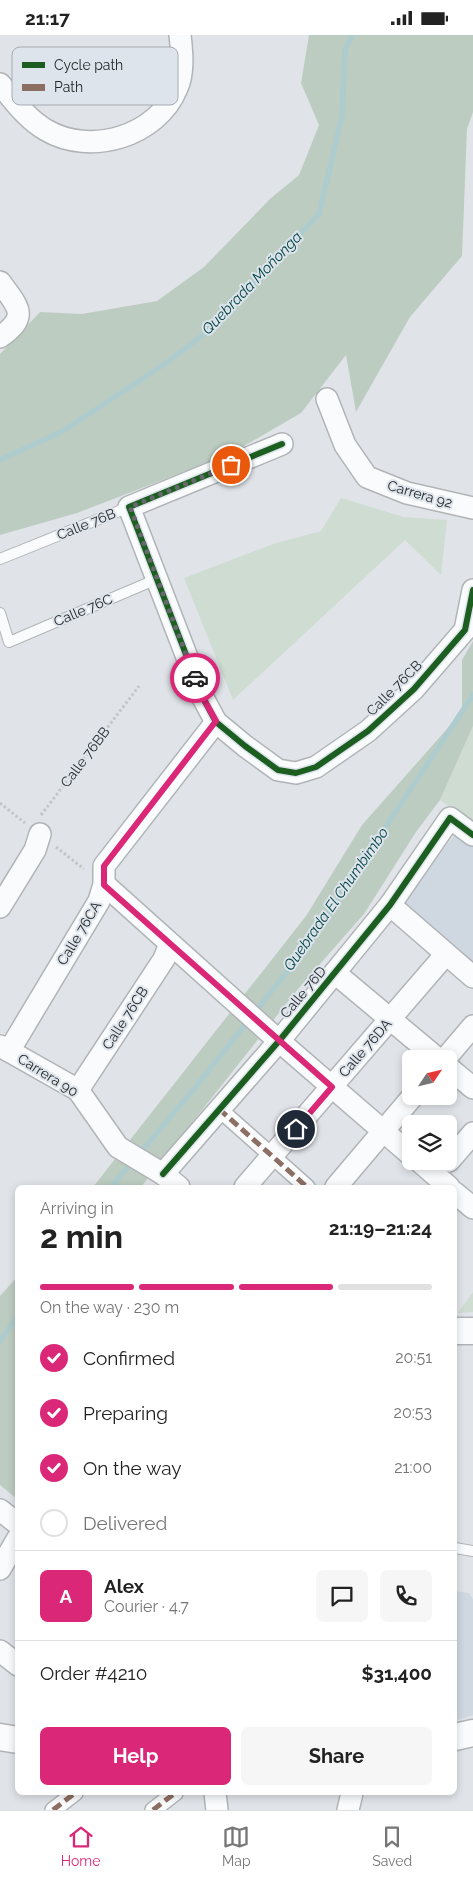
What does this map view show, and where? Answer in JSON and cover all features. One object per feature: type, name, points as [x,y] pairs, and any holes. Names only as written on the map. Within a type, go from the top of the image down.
[{"type":"street","points":[[178,87],[180,35]]},
{"type":"street","points":[[0,84],[12,99]]},
{"type":"street","points":[[17,105],[47,131],[80,141],[111,140],[131,134],[146,125],[166,105]]},
{"type":"street","points":[[0,282],[19,312],[14,327],[0,337]]},
{"type":"street","name":"Carrera 92","points":[[327,399],[345,445],[367,477],[407,493],[473,508]]},
{"type":"street","name":"Calle 76B","points":[[130,507],[282,444]]},
{"type":"street","points":[[130,507],[202,696],[216,721]]},
{"type":"street","name":"Calle 76CB","points":[[216,721],[245,746],[278,770],[296,773],[316,767],[368,731],[414,689],[465,630],[473,590]]},
{"type":"street","name":"Calle 76CA","points":[[5,1048],[99,901],[104,885],[104,866],[216,721]]},
{"type":"street","name":"Calle 76D","points":[[163,1173],[279,1041],[390,905],[450,818],[473,835]]},
{"type":"street","points":[[0,907],[35,850],[39,827]]},
{"type":"street","points":[[104,885],[279,1041],[402,1147]]},
{"type":"street","points":[[390,905],[473,977]]},
{"type":"street","name":"Calle 76CB","points":[[78,1090],[164,959],[170,945]]},
{"type":"street","name":"Calle 76DA","points":[[247,1185],[446,954]]},
{"type":"street","points":[[335,973],[427,1050]]},
{"type":"street","points":[[453,1050],[473,1026]]},
{"type":"street","name":"Carrera 90","points":[[5,1048],[78,1090],[118,1147],[163,1173],[177,1185]]},
{"type":"street","points":[[458,1076],[473,1088]]},
{"type":"street","points":[[338,1185],[406,1105]]},
{"type":"street","points":[[219,1109],[305,1185]]},
{"type":"street","points":[[442,1175],[473,1133]]},
{"type":"street","points":[[457,1195],[473,1208]]},
{"type":"street","points":[[457,1331],[473,1331]]},
{"type":"street","points":[[0,1510],[15,1522]]},
{"type":"street","points":[[0,1569],[15,1543]]},
{"type":"street","points":[[0,1651],[15,1663]]},
{"type":"street","points":[[457,1737],[473,1733]]},
{"type":"street","points":[[0,1737],[15,1739]]},
{"type":"street","points":[[53,1810],[72,1795]]},
{"type":"street","points":[[153,1810],[172,1795]]},
{"type":"street","points":[[216,1795],[217,1810]]},
{"type":"street","points":[[348,1810],[352,1795]]},
{"type":"lane","name":"Calle 76B","points":[[0,559],[130,507]]},
{"type":"lane","name":"Calle 76C","points":[[0,613],[9,642],[157,579]]},
{"type":"lane","points":[[457,1548],[473,1551]]},
{"type":"shaded area","points":[[341,498],[404,517],[447,520],[441,575],[405,540],[233,700],[184,578],[273,544],[321,531]]},
{"type":"shaded area","points":[[473,726],[473,822],[440,800]]},
{"type":"shaded area","points":[[459,830],[473,842],[473,964],[399,902]]},
{"type":"shaded area","points":[[473,1292],[473,1312],[458,1313]]},
{"type":"shaded area","points":[[457,1591],[469,1593],[473,1599],[473,1715],[457,1720]]},
{"type":"green space","points":[[309,35],[473,35],[473,112],[467,129],[462,256],[410,317],[356,412],[346,355],[301,413],[230,454],[77,513],[0,535],[0,354],[40,312],[82,314],[157,301],[204,267],[270,199],[299,175],[319,125],[301,83]]},
{"type":"green space","points":[[473,641],[473,726],[440,800],[416,832],[364,914],[298,989],[143,1185],[95,1185],[306,916],[362,825],[462,712],[462,660]]},
{"type":"green space","points":[[15,1279],[15,1497],[0,1485],[0,1296]]},
{"type":"waterway","name":"Quebrada Moñonga","points":[[0,460],[63,431],[166,363],[208,331],[319,214],[342,116],[345,49],[353,35]]},
{"type":"waterway","name":"Quebrada El Chumbimbo","points":[[113,1185],[194,1089],[305,949],[473,695]]},
{"type":"waterway","name":"Quebrada El Chumbimbo","points":[[0,1341],[15,1319]]},
{"type":"marked path","points":[[219,1109],[305,1185]]},
{"type":"marked path","points":[[53,1810],[72,1795]]},
{"type":"marked path","points":[[153,1810],[172,1795]]},
{"type":"cycle path","points":[[282,444],[129,507],[202,696],[216,722],[245,746],[278,770],[296,773],[316,767],[368,731],[414,689],[465,630],[473,590]]},
{"type":"cycle path","points":[[163,1174],[279,1041],[390,905],[450,818],[473,835]]},
{"type":"way so far","points":[[195,678],[178,629],[130,507],[231,465]]},
{"type":"route","points":[[195,678],[202,696],[216,721],[104,866],[104,885],[332,1087],[296,1129]]}]
